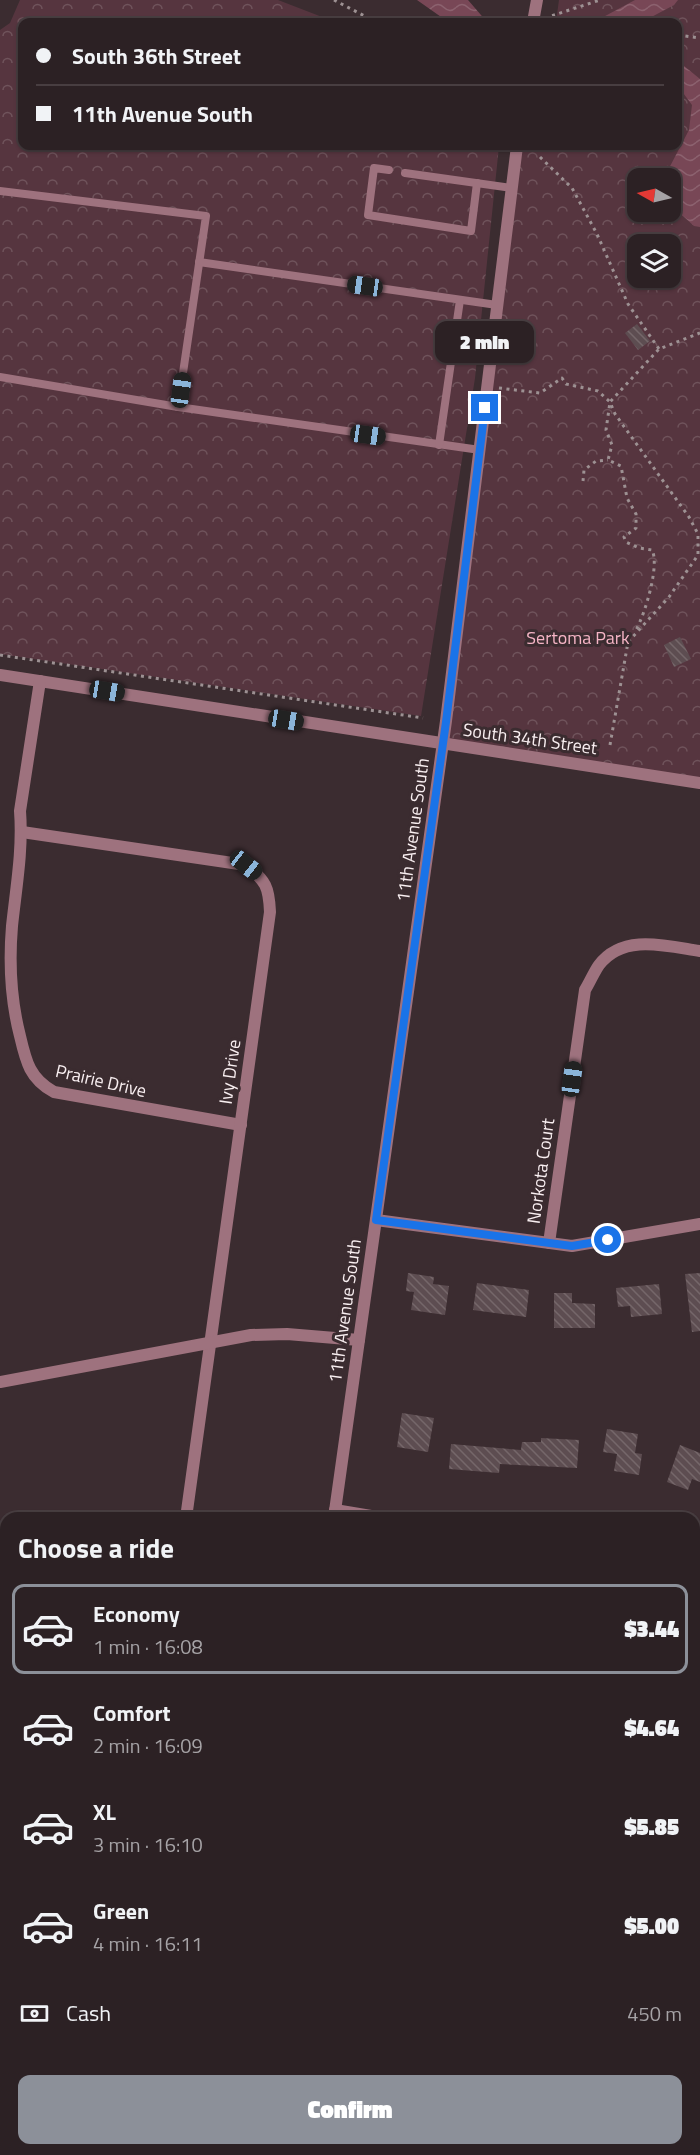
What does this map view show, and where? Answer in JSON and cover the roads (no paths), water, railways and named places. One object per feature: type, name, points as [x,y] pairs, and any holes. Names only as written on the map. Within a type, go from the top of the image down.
[{"type":"street","points":[[534,18],[537,0]]},
{"type":"street","name":"11th Avenue South","points":[[335,1512],[443,745],[517,150]]},
{"type":"street","name":"South 34th Street","points":[[0,675],[700,783]]},
{"type":"street","name":"Prairie Drive","points":[[40,681],[20,811],[22,832],[12,929],[11,963],[17,1026],[31,1073],[41,1085],[54,1092],[241,1125]]},
{"type":"street","name":"Ivy Drive","points":[[22,832],[246,865],[259,875],[269,891],[270,912],[187,1512]]},
{"type":"street","name":"Norkota Court","points":[[549,1243],[585,990],[599,965],[609,954],[624,947],[646,942],[700,951]]},
{"type":"street","points":[[376,1220],[572,1246],[700,1224]]},
{"type":"street","points":[[0,1382],[251,1335],[287,1334],[359,1340]]},
{"type":"lane","points":[[389,170],[374,168],[368,214],[471,231],[477,183]]},
{"type":"lane","points":[[405,173],[512,188]]},
{"type":"lane","points":[[0,192],[206,216],[178,407]]},
{"type":"lane","points":[[199,262],[497,305]]},
{"type":"lane","points":[[439,445],[460,300]]},
{"type":"lane","points":[[0,377],[178,407],[480,450]]},
{"type":"water","points":[[417,0],[468,0],[484,18],[443,18]]},
{"type":"water","points":[[635,0],[678,0],[674,5],[650,18],[601,18]]},
{"type":"water","points":[[682,64],[700,79],[700,227],[694,226],[681,214],[681,168],[669,168],[679,150],[682,150],[682,143],[689,130],[692,105],[682,91]]},
{"type":"park label","name":"Sertoma Park","points":[[578,638]]}]
